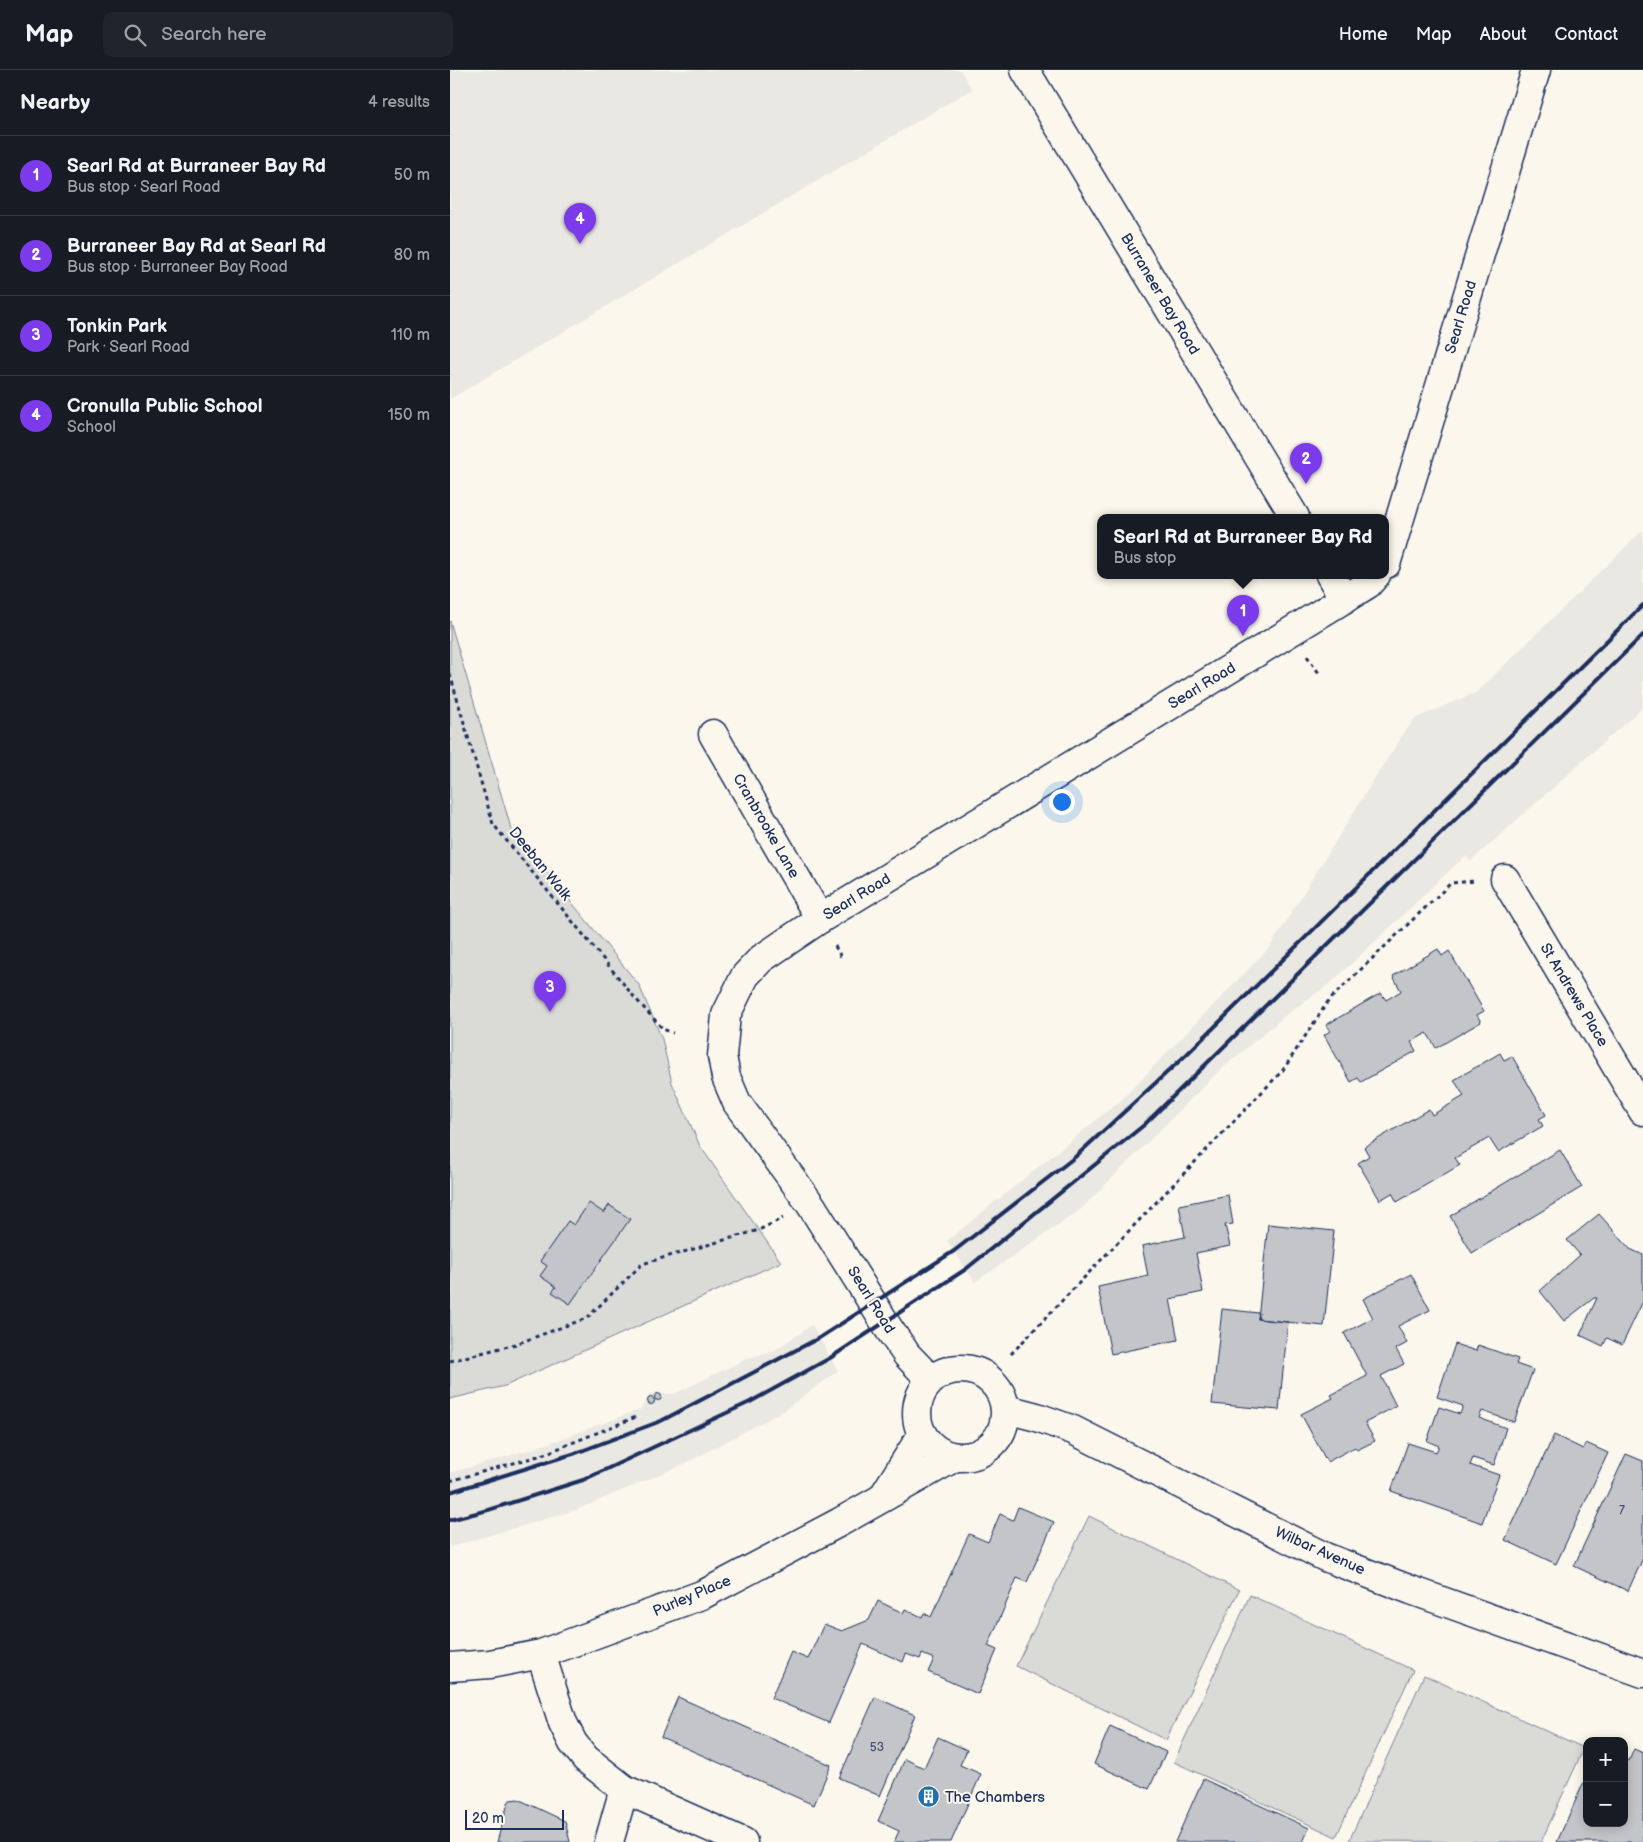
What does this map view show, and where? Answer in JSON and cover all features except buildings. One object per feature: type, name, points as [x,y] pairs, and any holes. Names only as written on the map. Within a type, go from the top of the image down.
[{"type":"street","name":"Burraneer Bay Road","points":[[1025,70],[1293,514]]},
{"type":"street","name":"Searl Road","points":[[1389,554],[1536,70]]},
{"type":"street","points":[[1332,579],[1344,599]]},
{"type":"street","name":"Searl Road","points":[[931,1380],[907,1355],[811,1205],[737,1103],[726,1077],[722,1056],[726,1015],[745,976],[761,959],[820,919],[1344,599],[1368,584],[1372,579]]},
{"type":"street","name":"Cranbrooke Lane","points":[[713,734],[820,919]]},
{"type":"street","name":"St Andrews Place","points":[[1505,878],[1643,1111]]},
{"type":"street","points":[[956,1368],[971,1369],[984,1374],[995,1384],[1002,1396],[1006,1409],[1003,1429],[992,1446],[975,1455],[955,1457],[936,1450],[922,1435],[917,1421],[918,1406],[922,1392],[931,1380],[943,1372],[956,1368]]},
{"type":"street","name":"Wilbar Avenue","points":[[1006,1409],[1037,1417],[1073,1430],[1325,1557],[1411,1590],[1643,1673]]},
{"type":"street","name":"Purley Place","points":[[882,1498],[922,1435]]},
{"type":"street","name":"Purley Place","points":[[450,1667],[490,1664],[541,1654],[704,1594],[955,1457]]},
{"type":"street","points":[[541,1654],[563,1723],[573,1743],[586,1759],[624,1789],[743,1842]]},
{"type":"street","points":[[609,1842],[624,1789]]},
{"type":"path","name":"Deeban Walk","points":[[450,674],[492,824],[635,998],[663,1029],[673,1033]]},
{"type":"path","points":[[1011,1354],[1283,1070],[1330,1000],[1344,986],[1451,883],[1505,878]]},
{"type":"path","points":[[450,1361],[516,1344],[586,1318],[642,1264],[759,1230],[811,1205]]},
{"type":"path","points":[[450,1481],[542,1455],[636,1417]]},
{"type":"shaded area","points":[[450,70],[960,70],[972,89],[450,399]]},
{"type":"shaded area","points":[[1643,530],[1643,707],[1471,861],[1465,856],[1332,982],[1286,1015],[1219,1071],[1080,1210],[975,1282],[947,1241],[1121,1100],[1270,947],[1381,768],[1414,719],[1477,692]]},
{"type":"shaded area","points":[[450,621],[511,828],[639,985],[662,1039],[672,1083],[700,1146],[781,1262],[505,1386],[450,1399]]},
{"type":"shaded area","points":[[812,1325],[838,1371],[783,1411],[684,1464],[579,1509],[450,1547],[450,1473],[542,1446],[641,1409],[650,1394],[674,1394],[746,1359],[775,1350]]},
{"type":"shaded area","points":[[1089,1516],[1239,1590],[1166,1740],[1016,1666]]},
{"type":"shaded area","points":[[1250,1595],[1413,1670],[1336,1837],[1174,1762]]},
{"type":"shaded area","points":[[1424,1675],[1583,1748],[1541,1842],[1349,1841]]},
{"type":"railway","points":[[450,1492],[576,1453],[661,1421],[819,1338],[954,1251],[1075,1157],[1187,1054],[1643,605]]},
{"type":"railway","points":[[450,1520],[583,1480],[750,1402],[830,1358],[966,1269],[1144,1125],[1643,635]]},
{"type":"place","name":"Cronulla Public School","points":[[580,244]]},
{"type":"place","name":"Burraneer Bay Rd at Searl Rd","points":[[1306,484]]},
{"type":"place","name":"Searl Rd at Burraneer Bay Rd","points":[[1243,636]]},
{"type":"place","name":"Tonkin Park","points":[[550,1012]]},
{"type":"place","name":"The Chambers","points":[[929,1797]]}]
